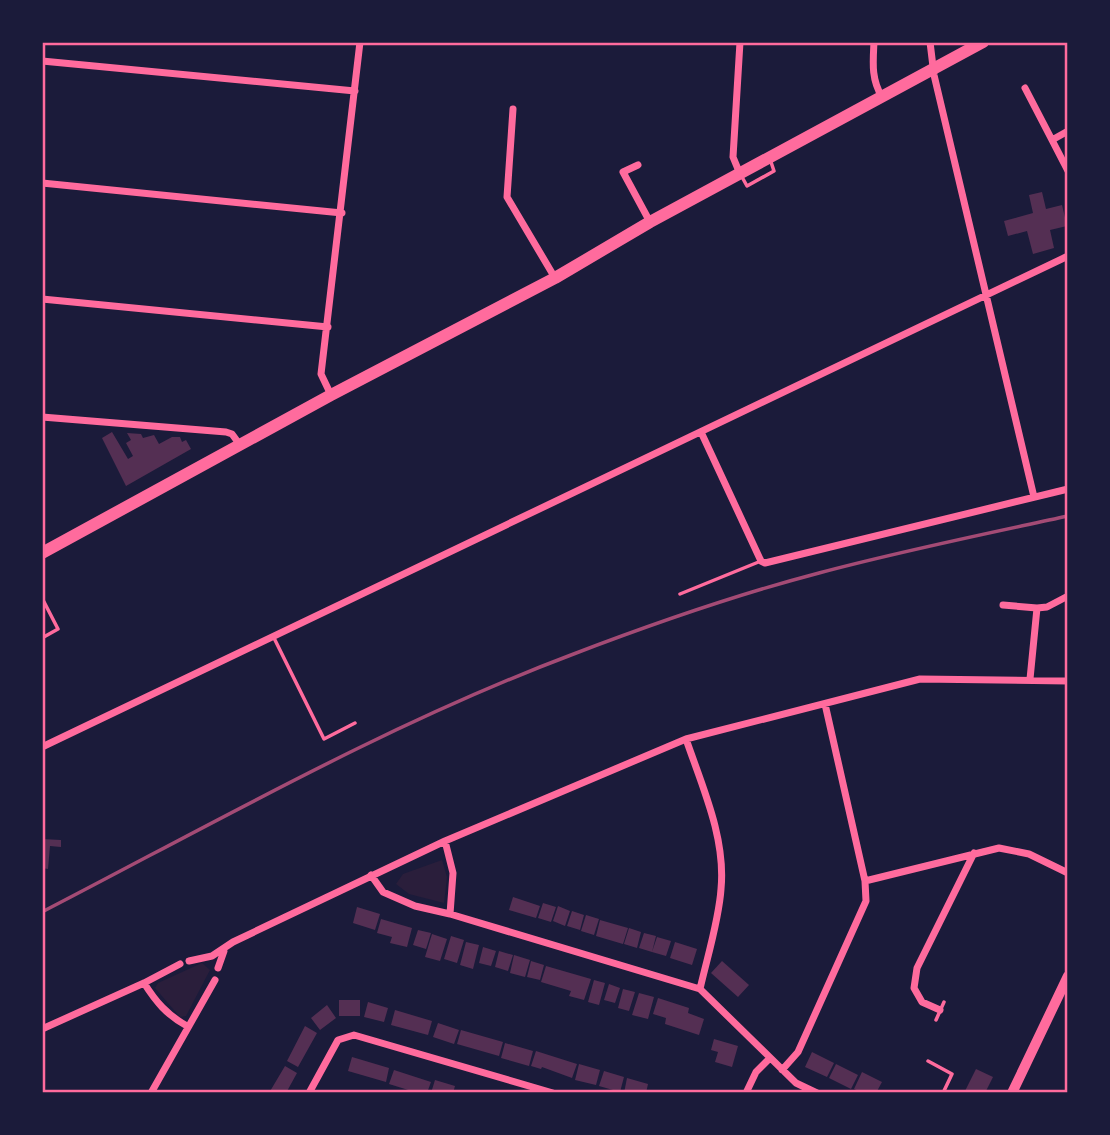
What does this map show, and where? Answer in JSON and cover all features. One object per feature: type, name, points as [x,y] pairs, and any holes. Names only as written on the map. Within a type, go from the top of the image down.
[{"type":"main road","points":[[42,553],[331,395],[555,278],[650,222],[983,42]]},
{"type":"main road","points":[[1012,1093],[1068,976]]},
{"type":"street","points":[[331,395],[321,373],[342,213],[360,42]]},
{"type":"street","points":[[740,42],[733,157],[740,174]]},
{"type":"street","points":[[874,42],[873,76],[875,86],[882,97]]},
{"type":"street","points":[[930,42],[933,68],[1034,497]]},
{"type":"street","points":[[42,61],[355,91]]},
{"type":"street","points":[[1025,88],[1068,171]]},
{"type":"street","points":[[513,109],[507,197],[555,278]]},
{"type":"street","points":[[1052,140],[1068,131]]},
{"type":"street","points":[[638,165],[623,172],[650,222]]},
{"type":"street","points":[[42,183],[342,213]]},
{"type":"street","points":[[42,747],[1068,256]]},
{"type":"street","points":[[42,299],[328,327]]},
{"type":"street","points":[[42,417],[226,432],[232,434],[240,445]]},
{"type":"street","points":[[701,432],[761,561],[765,563],[1068,489]]},
{"type":"street","points":[[1003,605],[1047,607],[1068,596]]},
{"type":"street","points":[[1030,679],[1037,608]]},
{"type":"street","points":[[189,961],[212,956],[233,942],[445,841],[685,739],[920,679],[1068,681]]},
{"type":"street","points":[[782,1070],[799,1052],[866,901],[865,881],[825,704]]},
{"type":"street","points":[[685,739],[712,816],[720,859],[721,889],[700,989]]},
{"type":"street","points":[[445,841],[453,873],[450,914]]},
{"type":"street","points":[[865,881],[999,848],[1029,854],[1068,873]]},
{"type":"street","points":[[942,1006],[922,1002],[914,988],[917,968],[974,853]]},
{"type":"street","points":[[371,875],[383,892],[415,906],[450,914],[700,989],[796,1083],[817,1093]]},
{"type":"street","points":[[218,968],[224,950]]},
{"type":"street","points":[[42,1029],[145,983],[180,964]]},
{"type":"street","points":[[151,1093],[215,980]]},
{"type":"street","points":[[145,983],[156,1002],[171,1018],[187,1026]]},
{"type":"street","points":[[309,1093],[338,1040],[354,1035],[554,1093]]},
{"type":"street","points":[[746,1093],[756,1072],[770,1058]]},
{"type":"lane","points":[[680,594],[761,561]]},
{"type":"lane","points":[[42,598],[58,629],[42,638]]},
{"type":"lane","points":[[273,636],[324,739],[355,723]]},
{"type":"lane","points":[[936,1020],[942,1006]]},
{"type":"lane","points":[[928,1061],[953,1074],[943,1093]]},
{"type":"shaded area","points":[[442,860],[447,877],[444,903],[409,894],[396,884],[403,874]]},
{"type":"shaded area","points":[[202,963],[210,970],[186,1016],[180,1017],[155,988],[158,983]]},
{"type":"building","points":[[1042,192],[1046,209],[1062,205],[1067,226],[1050,230],[1054,248],[1033,254],[1027,231],[1008,236],[1004,221],[1033,213],[1029,195]]},
{"type":"building","points":[[112,432],[128,459],[133,456],[126,443],[131,440],[127,433],[141,434],[143,438],[154,435],[159,444],[172,437],[180,437],[182,442],[186,440],[191,449],[126,486],[102,438]]},
{"type":"building","points":[[42,839],[61,840],[61,847],[50,846],[48,869],[42,868]]},
{"type":"building","points":[[513,897],[540,906],[536,918],[509,910]]},
{"type":"building","points":[[543,903],[556,907],[551,922],[538,918]]},
{"type":"building","points":[[558,906],[570,911],[565,926],[553,921]]},
{"type":"building","points":[[357,907],[380,914],[375,930],[353,923]]},
{"type":"building","points":[[572,911],[584,915],[580,930],[567,926]]},
{"type":"building","points":[[586,915],[599,919],[594,935],[581,931]]},
{"type":"building","points":[[381,919],[412,928],[407,947],[390,943],[392,937],[377,933]]},
{"type":"building","points":[[600,920],[628,928],[623,944],[596,936]]},
{"type":"building","points":[[629,928],[641,932],[637,948],[624,944]]},
{"type":"building","points":[[418,930],[431,933],[426,949],[413,945]]},
{"type":"building","points":[[644,933],[656,936],[652,952],[639,948]]},
{"type":"building","points":[[432,934],[447,939],[440,961],[425,957]]},
{"type":"building","points":[[451,936],[464,940],[457,963],[444,959]]},
{"type":"building","points":[[657,937],[671,941],[666,956],[652,952]]},
{"type":"building","points":[[466,942],[479,945],[473,969],[460,965]]},
{"type":"building","points":[[675,942],[697,949],[692,965],[670,958]]},
{"type":"building","points":[[483,947],[496,951],[491,966],[479,963]]},
{"type":"building","points":[[499,951],[513,955],[508,971],[495,967]]},
{"type":"building","points":[[514,955],[530,960],[525,977],[510,973]]},
{"type":"building","points":[[531,961],[544,965],[540,980],[527,977]]},
{"type":"building","points":[[722,961],[749,985],[738,997],[711,973]]},
{"type":"building","points":[[546,966],[591,979],[584,1000],[569,996],[571,991],[541,982]]},
{"type":"building","points":[[594,980],[605,983],[599,1005],[588,1002]]},
{"type":"building","points":[[609,984],[620,988],[615,1003],[604,1000]]},
{"type":"building","points":[[623,989],[635,992],[629,1011],[618,1008]]},
{"type":"building","points":[[639,993],[654,997],[648,1019],[632,1015]]},
{"type":"building","points":[[658,998],[689,1008],[688,1013],[704,1019],[699,1035],[665,1024],[666,1018],[653,1014]]},
{"type":"building","points":[[339,1000],[360,1000],[360,1016],[339,1016]]},
{"type":"building","points":[[368,1002],[388,1008],[384,1022],[364,1017]]},
{"type":"building","points":[[327,1005],[336,1018],[320,1030],[311,1018]]},
{"type":"building","points":[[395,1010],[432,1021],[428,1035],[391,1025]]},
{"type":"building","points":[[438,1023],[459,1030],[454,1044],[433,1037]]},
{"type":"building","points":[[305,1026],[317,1033],[298,1067],[287,1061]]},
{"type":"building","points":[[461,1030],[503,1042],[499,1056],[457,1044]]},
{"type":"building","points":[[714,1039],[738,1046],[732,1067],[715,1062],[718,1052],[711,1050]]},
{"type":"building","points":[[505,1043],[533,1051],[529,1066],[501,1058]]},
{"type":"building","points":[[536,1051],[577,1064],[572,1078],[542,1067],[531,1066]]},
{"type":"building","points":[[812,1052],[834,1063],[827,1077],[805,1067]]},
{"type":"building","points":[[352,1057],[389,1068],[386,1082],[348,1071]]},
{"type":"building","points":[[579,1064],[600,1070],[596,1085],[575,1080]]},
{"type":"building","points":[[836,1064],[858,1075],[851,1089],[829,1078]]},
{"type":"building","points":[[285,1066],[297,1073],[286,1093],[269,1093]]},
{"type":"building","points":[[976,1069],[993,1077],[985,1093],[964,1093]]},
{"type":"building","points":[[394,1070],[431,1082],[427,1093],[389,1084]]},
{"type":"building","points":[[604,1071],[624,1077],[620,1092],[599,1086]]},
{"type":"building","points":[[862,1072],[882,1082],[876,1093],[863,1093],[854,1089]]},
{"type":"building","points":[[627,1078],[648,1084],[646,1093],[624,1093]]},
{"type":"building","points":[[435,1080],[455,1086],[453,1093],[431,1093]]},
{"type":"railway","points":[[42,912],[369,743],[503,682],[571,655],[694,611],[788,582],[912,550],[1068,516]]}]
